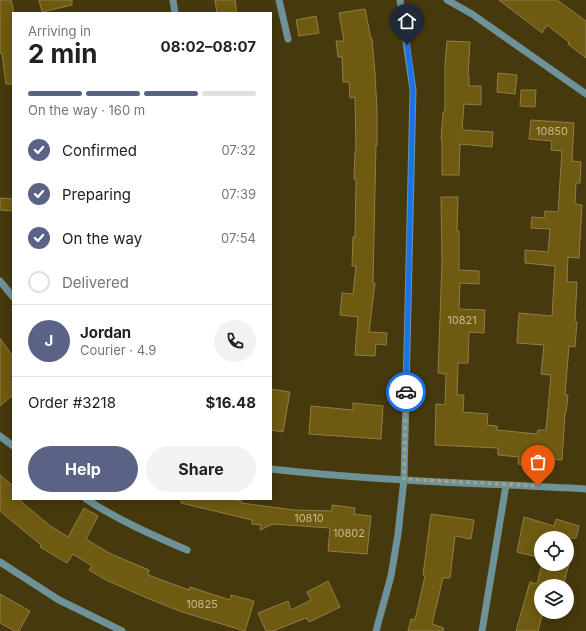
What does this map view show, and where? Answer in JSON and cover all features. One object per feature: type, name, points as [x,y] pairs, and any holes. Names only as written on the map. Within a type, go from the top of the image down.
[{"type":"street","points":[[173,0],[175,12]]},
{"type":"street","points":[[279,0],[288,39]]},
{"type":"street","points":[[376,631],[390,576],[398,534],[404,479],[413,90],[400,0]]},
{"type":"street","points":[[447,0],[472,14],[586,94]]},
{"type":"street","points":[[0,281],[12,296]]},
{"type":"street","points":[[0,436],[12,445]]},
{"type":"street","points":[[272,469],[305,473],[586,489]]},
{"type":"street","points":[[482,631],[506,485]]},
{"type":"street","points":[[88,500],[130,525],[187,550]]},
{"type":"street","points":[[0,562],[59,600],[122,631]]},
{"type":"building","points":[[0,0],[11,0],[13,8],[12,84],[6,84],[2,53],[0,53]]},
{"type":"building","points":[[39,0],[72,0],[72,5],[42,12]]},
{"type":"building","points":[[215,0],[235,0],[237,12],[217,12]]},
{"type":"building","points":[[499,0],[557,0],[586,21],[586,58],[568,44],[569,42],[547,25],[542,33]]},
{"type":"building","points":[[365,9],[372,39],[377,111],[373,283],[375,283],[369,332],[387,333],[386,345],[376,344],[375,356],[355,355],[358,317],[340,315],[342,293],[353,294],[356,266],[352,266],[353,237],[355,237],[356,179],[354,179],[356,151],[355,97],[350,98],[349,82],[343,82],[342,57],[338,57],[336,41],[344,41],[339,13]]},
{"type":"building","points":[[316,16],[319,33],[299,36],[296,20]]},
{"type":"building","points":[[447,41],[470,42],[468,76],[469,86],[481,86],[481,105],[464,104],[462,130],[493,132],[492,147],[460,144],[459,175],[442,175],[441,140],[443,112],[445,112],[445,64]]},
{"type":"building","points":[[498,73],[517,75],[515,94],[497,92]]},
{"type":"building","points":[[521,90],[536,90],[535,107],[520,106]]},
{"type":"building","points":[[531,120],[574,123],[572,161],[581,162],[580,183],[576,183],[575,204],[582,205],[579,258],[568,257],[567,282],[577,282],[575,321],[577,322],[575,347],[569,346],[565,395],[568,395],[565,413],[562,460],[530,457],[529,466],[518,464],[519,457],[498,455],[498,448],[435,445],[436,404],[445,405],[446,374],[438,373],[442,262],[441,197],[458,197],[457,231],[459,231],[459,270],[479,271],[479,284],[460,283],[459,309],[485,310],[484,333],[469,332],[468,363],[458,363],[457,395],[464,395],[463,412],[488,414],[487,425],[497,426],[497,430],[537,434],[538,430],[546,430],[551,375],[541,374],[544,345],[517,343],[519,313],[552,316],[555,266],[525,263],[525,250],[548,252],[550,229],[531,228],[532,217],[544,218],[545,211],[558,212],[562,151],[551,150],[552,141],[529,139]]},
{"type":"building","points":[[0,198],[12,199],[12,211],[0,210]]},
{"type":"building","points":[[0,338],[12,356],[12,396],[0,406]]},
{"type":"building","points":[[272,389],[290,392],[283,432],[272,430]]},
{"type":"building","points":[[353,403],[383,406],[381,439],[309,434],[311,406],[353,410]]},
{"type":"building","points":[[0,475],[12,485],[12,500],[19,500],[49,525],[68,537],[84,508],[98,516],[86,539],[111,554],[149,570],[148,575],[189,590],[190,587],[230,600],[231,595],[254,601],[245,631],[182,612],[106,580],[89,570],[92,566],[73,554],[67,563],[40,547],[41,545],[0,511]]},
{"type":"building","points":[[181,500],[236,500],[242,501],[241,503],[294,510],[332,511],[332,505],[355,508],[354,514],[371,516],[367,554],[328,551],[330,528],[273,524],[260,530],[261,525],[252,524],[252,520],[181,503]]},
{"type":"building","points":[[431,514],[474,520],[471,539],[455,536],[450,578],[443,578],[432,624],[444,628],[443,631],[408,631],[411,619],[415,620],[425,576],[423,575]]},
{"type":"building","points":[[524,517],[554,526],[556,519],[579,526],[576,538],[574,538],[574,531],[534,531],[534,556],[517,552]]},
{"type":"building","points":[[540,571],[567,571],[565,579],[538,579]]},
{"type":"building","points":[[328,581],[340,607],[309,622],[306,618],[273,631],[266,631],[258,613],[288,601],[291,610],[311,600],[307,592]]},
{"type":"building","points":[[530,582],[534,583],[534,619],[541,619],[538,631],[516,631]]},
{"type":"building","points":[[0,594],[30,611],[19,631],[15,631],[0,623]]},
{"type":"way so far","points":[[406,392],[404,479],[538,486]]},
{"type":"route","points":[[406,392],[413,90],[407,45]]}]
